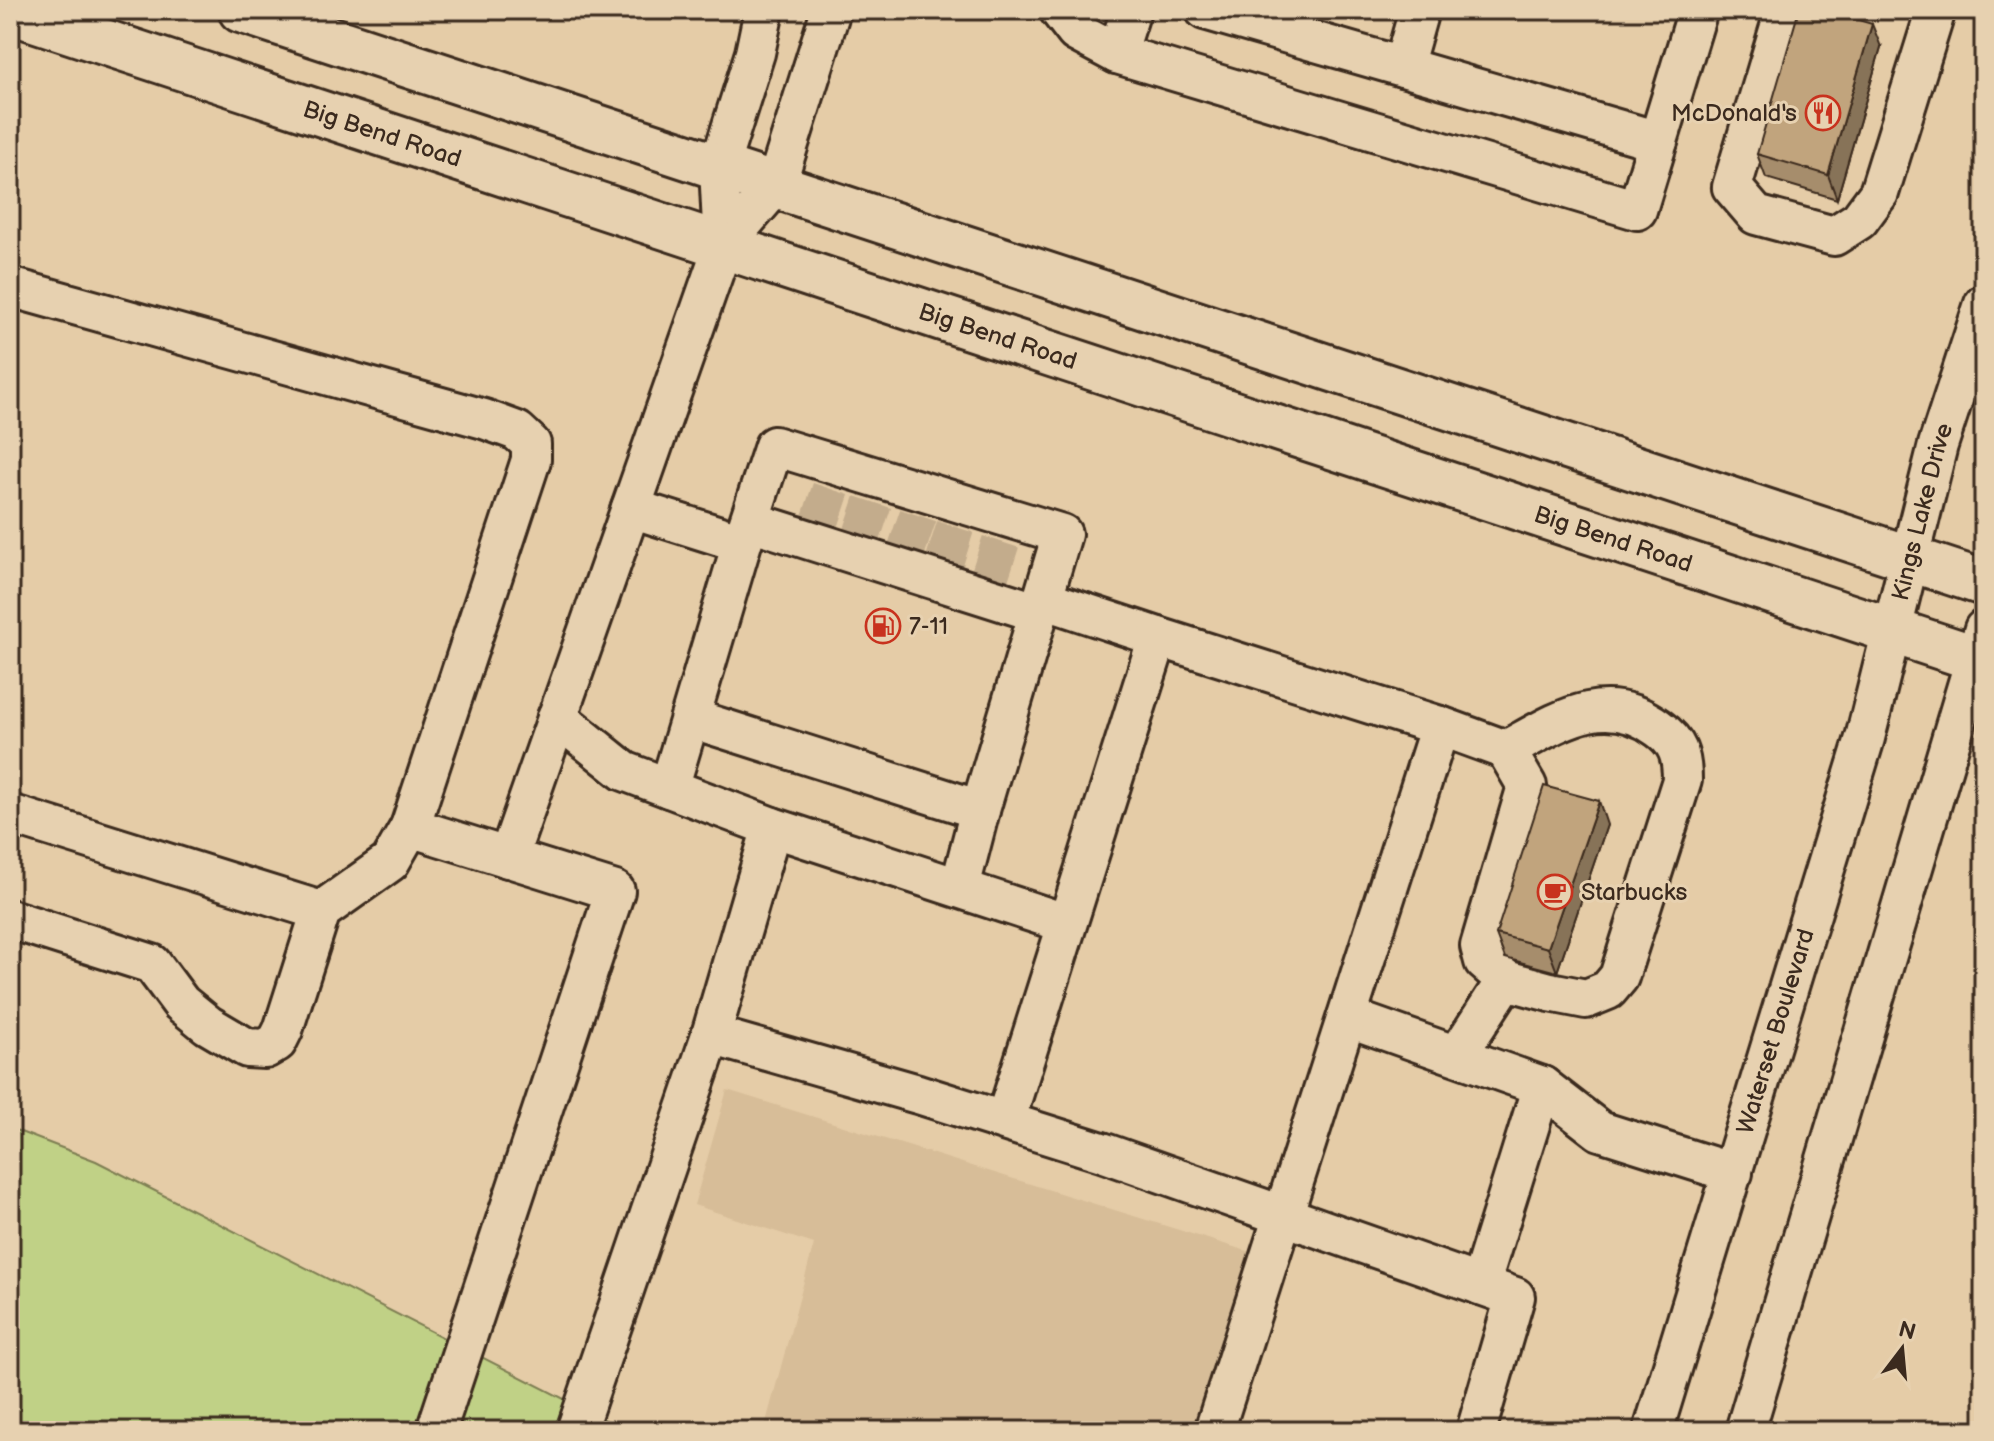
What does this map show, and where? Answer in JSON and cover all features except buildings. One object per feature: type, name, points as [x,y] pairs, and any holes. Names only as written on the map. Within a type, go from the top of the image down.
[{"type":"main road","points":[[241,10],[1984,583]]},
{"type":"main road","name":"Big Bend Road","points":[[10,11],[1893,631],[1981,650]]},
{"type":"street","points":[[723,246],[719,167],[755,53],[764,10]]},
{"type":"street","points":[[508,858],[723,246],[776,185],[831,10]]},
{"type":"street","points":[[1059,10],[1076,32],[1117,54],[1637,210],[1698,10]]},
{"type":"street","points":[[1117,54],[1131,10]]},
{"type":"street","points":[[1205,10],[1658,141]]},
{"type":"street","points":[[1403,67],[1419,10]]},
{"type":"street","points":[[1785,10],[1732,187],[1756,215],[1834,236],[1859,220],[1879,193],[1936,10]]},
{"type":"street","points":[[1809,10],[1754,177],[1769,203],[1839,220],[1860,201],[1911,91]]},
{"type":"street","points":[[1910,10],[1923,51]]},
{"type":"street","points":[[10,287],[484,419],[517,431],[531,444],[531,460],[410,827],[390,862],[321,911],[277,1042],[265,1049],[247,1048],[208,1025],[181,1003],[152,964],[10,919]]},
{"type":"street","name":"Kings Lake Drive","points":[[1893,631],[1938,445],[1984,304]]},
{"type":"street","points":[[669,788],[774,446],[837,471],[1007,524],[1062,534],[960,887]]},
{"type":"street","points":[[631,508],[746,532],[816,533],[1041,606],[1158,637],[1440,726],[1506,750],[1527,786],[1480,946],[1484,961],[1506,980],[1586,999],[1608,990],[1619,977],[1682,780],[1682,757],[1673,738],[1646,719],[1605,707],[1565,718],[1506,750]]},
{"type":"street","name":"Waterset Boulevard","points":[[1653,1431],[1865,738],[1893,631]]},
{"type":"street","points":[[1005,1121],[1065,923],[1158,637]]},
{"type":"street","points":[[1745,1431],[1981,650]]},
{"type":"street","points":[[557,717],[624,771],[772,827],[1065,923]]},
{"type":"street","points":[[690,718],[980,810]]},
{"type":"street","points":[[1214,1431],[1440,726]]},
{"type":"street","points":[[10,814],[321,911]]},
{"type":"street","points":[[410,827],[615,891],[436,1431]]},
{"type":"street","points":[[576,1431],[711,1035],[772,827]]},
{"type":"street","points":[[1458,1054],[1506,980]]},
{"type":"street","points":[[1347,1017],[1542,1086],[1600,1131],[1733,1173]]},
{"type":"street","points":[[711,1035],[1005,1121],[1515,1297],[1476,1431]]},
{"type":"street","points":[[1480,1285],[1542,1086]]},
{"type":"shaded area","points":[[727,1090],[1250,1252],[1191,1431],[781,1431],[765,1426],[814,1244],[694,1205]]},
{"type":"green space","points":[[10,1128],[96,1161],[627,1431],[10,1431]]},
{"type":"tunnel","points":[[819,525],[835,477]]},
{"type":"tunnel","points":[[861,538],[877,490]]},
{"type":"tunnel","points":[[906,551],[922,504]]},
{"type":"tunnel","points":[[944,563],[959,515]]},
{"type":"tunnel","points":[[989,578],[1005,529]]},
{"type":"place","name":"McDonald's","points":[[1823,113]]},
{"type":"place","name":"7-11","points":[[883,626]]},
{"type":"place","name":"Starbucks","points":[[1555,892]]}]
